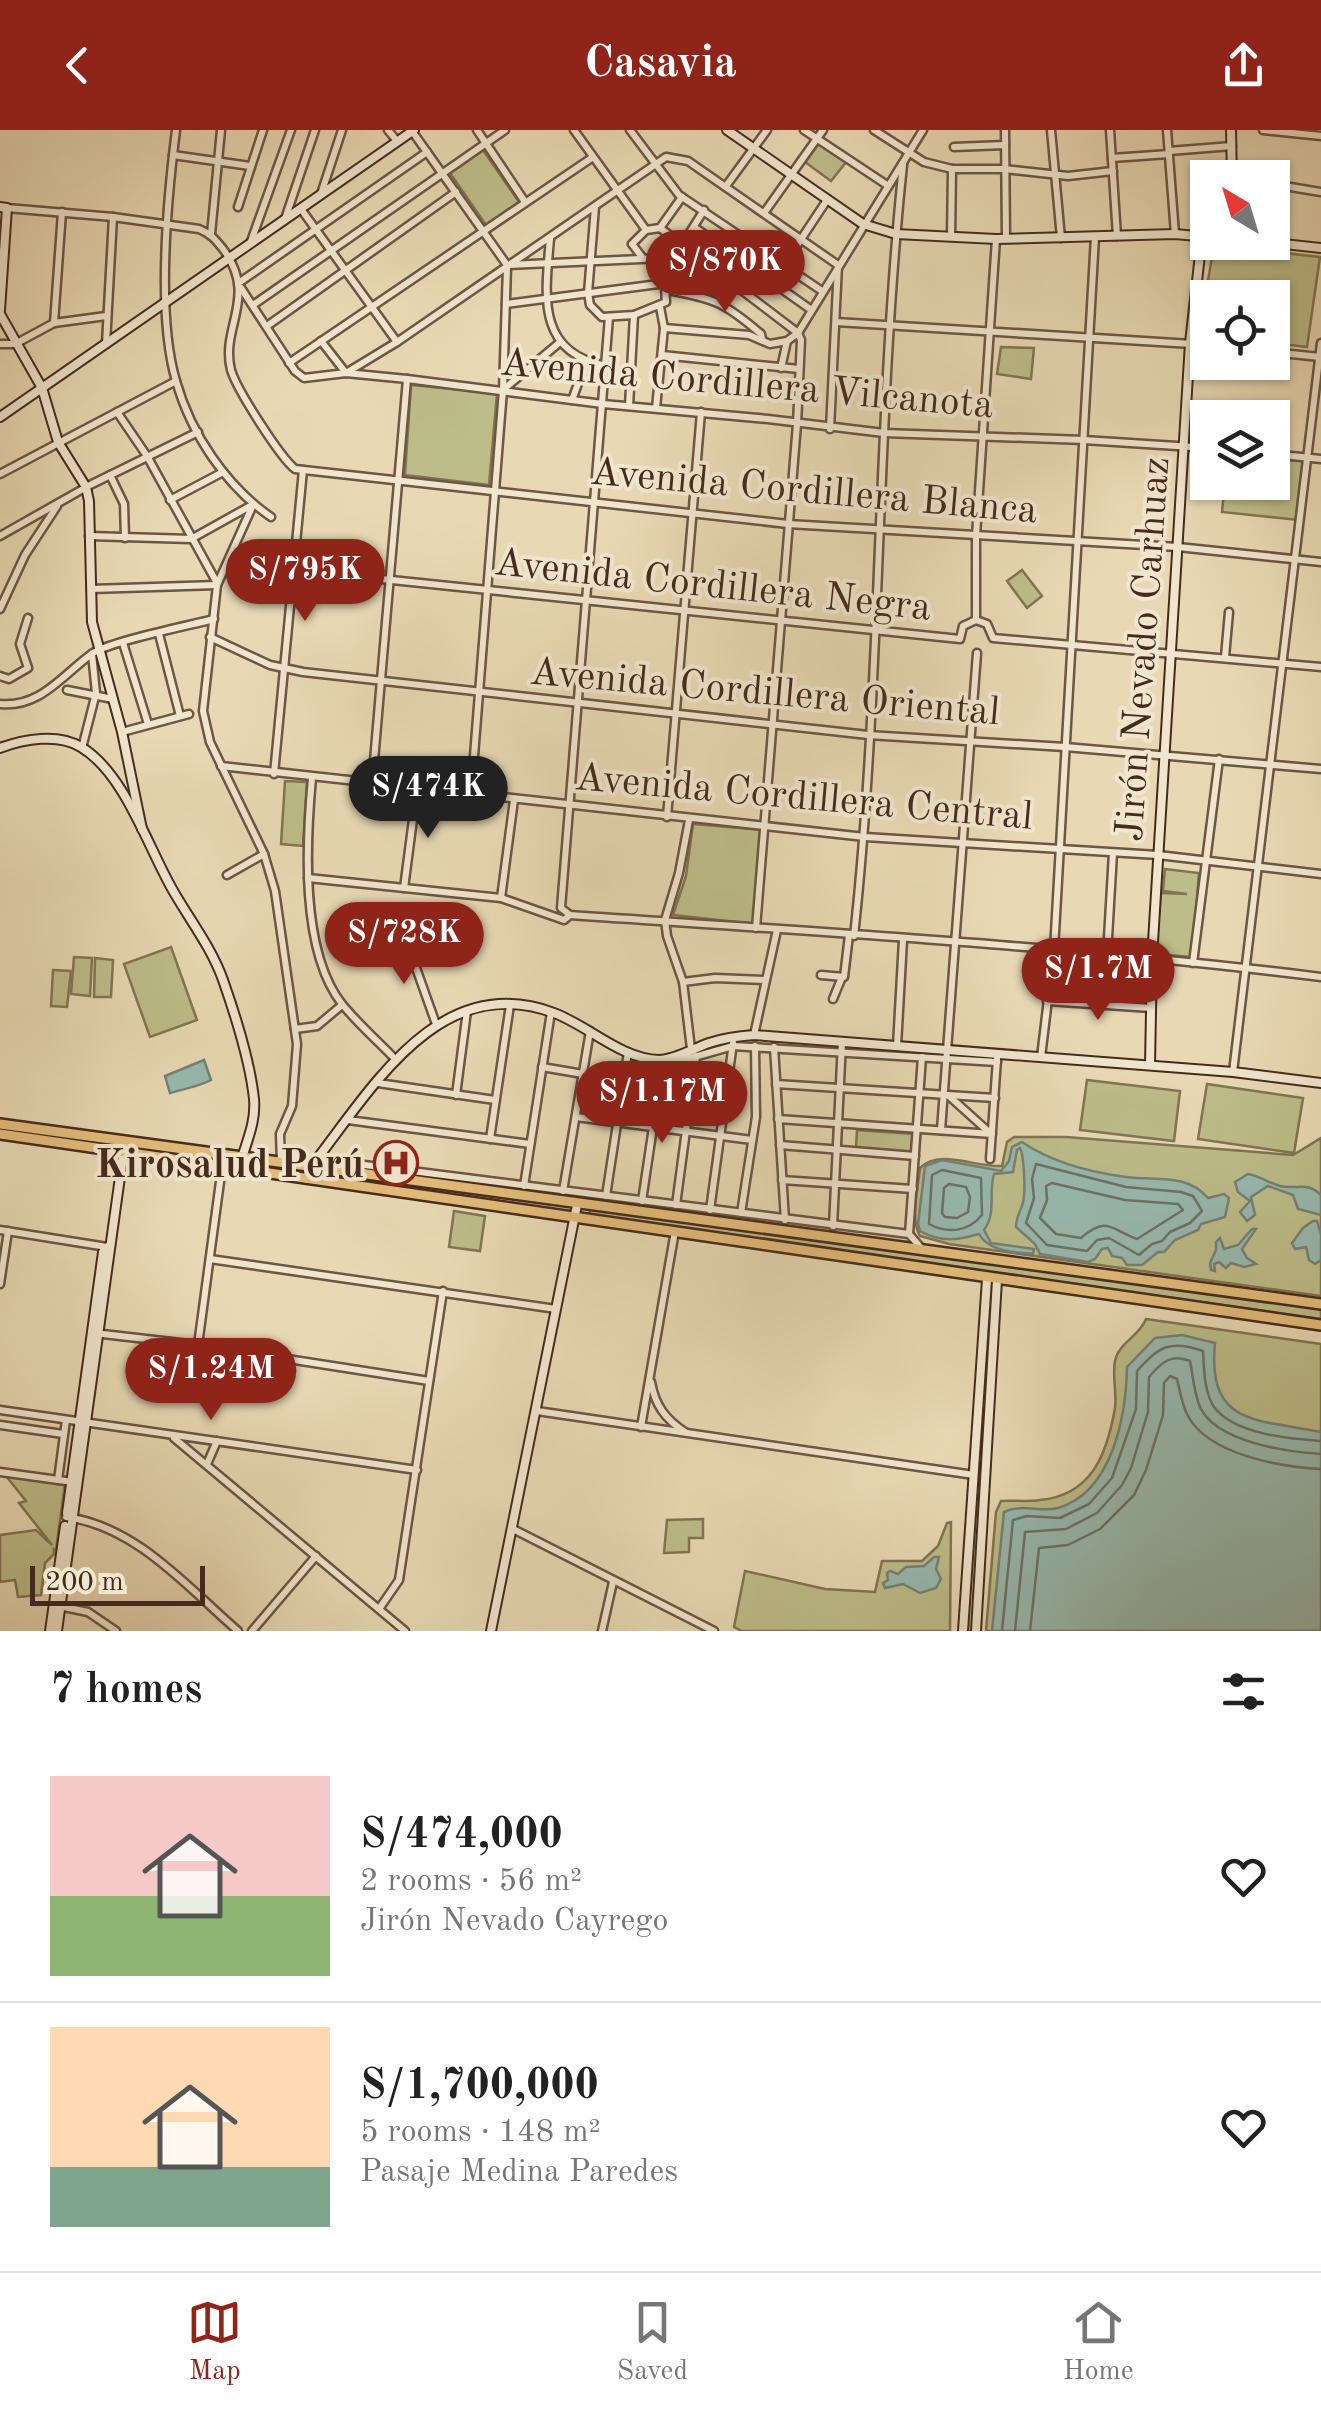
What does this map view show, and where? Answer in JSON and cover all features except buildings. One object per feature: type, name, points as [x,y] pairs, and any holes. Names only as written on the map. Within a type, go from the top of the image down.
[{"type":"main road","points":[[0,1124],[222,1166],[281,1164],[575,1217],[1321,1325]]},
{"type":"main road","points":[[0,1134],[311,1169],[1321,1304]]},
{"type":"main road","points":[[914,1268],[911,1259],[915,1252],[941,1252]]},
{"type":"main road","points":[[1038,1286],[1045,1282],[1070,1285],[1075,1277],[1069,1269]]},
{"type":"street","points":[[176,130],[165,304],[176,381],[198,432],[223,472],[253,505],[271,517]]},
{"type":"street","points":[[212,234],[222,130]]},
{"type":"street","points":[[238,207],[263,130]]},
{"type":"street","points":[[249,245],[290,130]]},
{"type":"street","points":[[285,220],[315,130]]},
{"type":"street","points":[[321,195],[342,130]]},
{"type":"street","points":[[388,130],[400,136]]},
{"type":"street","points":[[0,417],[413,130],[507,265],[504,390],[471,794]]},
{"type":"street","points":[[477,130],[525,202]]},
{"type":"street","points":[[253,304],[505,130]]},
{"type":"street","points":[[574,130],[646,230]]},
{"type":"street","points":[[630,130],[682,197],[822,291]]},
{"type":"street","points":[[727,130],[864,224],[896,234],[996,239],[1190,235]]},
{"type":"street","points":[[726,186],[767,130]]},
{"type":"street","points":[[804,130],[887,184]]},
{"type":"street","points":[[764,213],[823,130]]},
{"type":"street","points":[[874,130],[924,162],[952,168],[1056,175],[1113,171]]},
{"type":"street","points":[[664,328],[749,334],[770,344],[787,341],[798,333],[923,130]]},
{"type":"street","points":[[1005,130],[1006,239]]},
{"type":"street","points":[[1051,130],[1061,239]]},
{"type":"street","points":[[1110,130],[1118,236]]},
{"type":"street","points":[[1167,130],[1176,234]]},
{"type":"street","points":[[1232,130],[1232,160]]},
{"type":"street","points":[[1262,130],[1321,136]]},
{"type":"street","points":[[954,147],[1005,144]]},
{"type":"street","points":[[1112,158],[1232,146]]},
{"type":"street","points":[[274,774],[303,470],[289,464],[232,370],[230,359],[240,284],[427,152]]},
{"type":"street","points":[[173,155],[250,166]]},
{"type":"street","points":[[82,748],[96,695],[86,487],[58,442],[42,388],[0,312],[3,207],[113,217],[212,234],[230,258],[240,284],[289,362],[594,157]]},
{"type":"street","points":[[321,341],[346,373],[666,157],[682,158],[838,265]]},
{"type":"street","points":[[833,998],[852,936],[865,838],[889,325],[903,165]]},
{"type":"street","points":[[952,168],[952,237]]},
{"type":"street","points":[[1290,187],[1321,192]]},
{"type":"street","points":[[267,326],[456,192]]},
{"type":"street","points":[[642,258],[632,244],[646,230],[660,228],[682,197]]},
{"type":"street","points":[[784,265],[827,200]]},
{"type":"street","points":[[596,206],[588,293],[596,313],[610,317],[634,314],[666,302],[663,258],[670,237]]},
{"type":"street","points":[[301,209],[397,342]]},
{"type":"street","points":[[682,245],[704,210]]},
{"type":"street","points":[[54,323],[62,212]]},
{"type":"street","points":[[106,345],[113,217]]},
{"type":"street","points":[[660,228],[798,333],[797,424],[756,928]]},
{"type":"street","points":[[694,228],[810,310]]},
{"type":"street","points":[[1042,1057],[1054,950],[1096,237]]},
{"type":"street","points":[[550,238],[546,299],[550,323],[560,343],[586,362],[607,366]]},
{"type":"street","points":[[976,620],[981,436],[996,239]]},
{"type":"street","points":[[1290,245],[1321,248]]},
{"type":"street","points":[[507,265],[663,258]]},
{"type":"street","points":[[830,428],[838,265]]},
{"type":"street","points":[[506,304],[666,286],[725,304],[762,340]]},
{"type":"street","points":[[656,408],[664,328],[660,307]]},
{"type":"street","points":[[629,406],[634,314]]},
{"type":"street","points":[[0,344],[15,344],[54,323],[106,316]]},
{"type":"street","points":[[570,916],[561,908],[610,317]]},
{"type":"street","points":[[836,322],[1190,343]]},
{"type":"street","points":[[782,368],[787,341]]},
{"type":"street","points":[[1233,1072],[1321,342]]},
{"type":"street","points":[[504,390],[560,343]]},
{"type":"street","name":"Jirón Nevado Carhuaz","points":[[1150,1065],[1152,958],[1190,343]]},
{"type":"street","points":[[662,354],[800,369]]},
{"type":"street","points":[[1290,354],[1320,357]]},
{"type":"street","name":"Avenida Cordillera Vilcanota","points":[[289,362],[304,378],[346,373],[884,434],[1190,446]]},
{"type":"street","points":[[572,400],[586,362]]},
{"type":"street","points":[[372,784],[407,379]]},
{"type":"street","points":[[0,474],[176,381]]},
{"type":"street","points":[[117,412],[148,456],[218,584]]},
{"type":"street","points":[[667,817],[701,412]]},
{"type":"street","points":[[0,536],[86,487],[198,432]]},
{"type":"street","points":[[1290,456],[1321,459]]},
{"type":"street","name":"Avenida Cordillera Blanca","points":[[303,470],[788,524],[1178,547],[1321,562]]},
{"type":"street","points":[[170,500],[223,472]]},
{"type":"street","points":[[110,475],[124,504],[125,538]]},
{"type":"street","points":[[0,609],[25,555],[60,501]]},
{"type":"street","points":[[89,536],[191,539],[253,505]]},
{"type":"street","points":[[253,505],[218,584],[203,710],[210,742],[264,854],[275,891],[296,1030],[292,1106],[280,1134],[281,1164]]},
{"type":"street","name":"Avenida Cordillera Negra","points":[[256,566],[960,639],[964,626],[976,620],[990,627],[992,638],[1321,667]]},
{"type":"street","points":[[90,590],[218,584]]},
{"type":"street","points":[[1225,657],[1229,612]]},
{"type":"street","points":[[0,676],[9,680],[28,668],[20,644],[28,618]]},
{"type":"street","points":[[0,704],[16,706],[31,700],[95,652],[214,619]]},
{"type":"street","points":[[159,634],[180,716]]},
{"type":"street","name":"Avenida Cordillera Oriental","points":[[210,637],[284,670],[382,682],[868,735],[1321,769]]},
{"type":"street","points":[[123,643],[148,724]]},
{"type":"street","points":[[95,652],[122,732],[142,829]]},
{"type":"street","points":[[941,1130],[977,653]]},
{"type":"street","points":[[67,690],[112,700]]},
{"type":"street","points":[[122,732],[189,714]]},
{"type":"street","points":[[0,748],[46,739],[82,748],[103,767],[142,829],[223,980],[254,1096],[253,1119],[241,1164]]},
{"type":"street","points":[[1194,963],[1219,759]]},
{"type":"street","name":"Avenida Cordillera Central","points":[[222,766],[865,838],[1113,852],[1321,874]]},
{"type":"street","points":[[312,778],[306,845],[322,959],[342,1004],[396,1060]]},
{"type":"street","points":[[404,888],[416,789]]},
{"type":"street","points":[[501,898],[514,800]]},
{"type":"street","points":[[676,1203],[694,1052],[683,982],[665,920],[680,873],[688,820]]},
{"type":"street","points":[[1108,955],[1113,852]]},
{"type":"street","points":[[227,874],[264,854]]},
{"type":"street","points":[[308,878],[501,898],[564,920],[570,916],[665,920],[1152,958],[1321,977]]},
{"type":"street","points":[[754,1035],[777,930]]},
{"type":"street","points":[[405,937],[436,1024]]},
{"type":"street","points":[[897,1046],[903,940]]},
{"type":"street","points":[[820,976],[842,977]]},
{"type":"street","points":[[683,982],[715,978],[764,980]]},
{"type":"street","points":[[1048,1001],[1151,1008]]},
{"type":"street","points":[[296,1030],[317,1026],[342,1004]]},
{"type":"street","points":[[311,1169],[396,1060],[436,1024],[467,1010],[510,1005],[551,1012],[628,1052],[663,1060],[754,1035],[922,1057],[946,1054]]},
{"type":"street","points":[[490,1138],[510,1005]]},
{"type":"street","points":[[456,1094],[467,1010]]},
{"type":"street","points":[[524,1186],[551,1012]]},
{"type":"street","points":[[563,1191],[590,1031]]},
{"type":"street","points":[[734,1041],[774,1047],[897,1046],[946,1054],[1042,1057],[1233,1072],[1321,1084]]},
{"type":"street","points":[[710,1210],[734,1041]]},
{"type":"street","points":[[741,1214],[756,1117],[755,1046]]},
{"type":"street","points":[[774,1047],[785,1220]]},
{"type":"street","points":[[833,1226],[842,1047]]},
{"type":"street","points":[[606,1196],[628,1052]]},
{"type":"street","points":[[909,1234],[922,1057]]},
{"type":"street","points":[[990,1159],[998,1058]]},
{"type":"street","points":[[642,1201],[663,1060]]},
{"type":"street","points":[[542,1067],[583,1074]]},
{"type":"street","points":[[378,1082],[496,1100]]},
{"type":"street","points":[[776,1084],[994,1098]]},
{"type":"street","points":[[946,1095],[991,1134]]},
{"type":"street","points":[[576,1116],[752,1140]]},
{"type":"street","points":[[778,1119],[991,1134]]},
{"type":"street","points":[[348,1120],[530,1144]]},
{"type":"street","points":[[780,1146],[915,1156]]},
{"type":"street","points":[[54,1631],[124,1147]]},
{"type":"street","points":[[198,1345],[222,1166]]},
{"type":"street","points":[[311,1169],[676,1203],[909,1234],[922,1249]]},
{"type":"street","points":[[782,1180],[913,1190]]},
{"type":"street","points":[[491,1631],[580,1193]]},
{"type":"street","points":[[0,1284],[4,1230],[108,1247]]},
{"type":"street","points":[[641,1427],[675,1231]]},
{"type":"street","points":[[210,1259],[557,1309]]},
{"type":"street","points":[[963,1631],[992,1280]]},
{"type":"street","points":[[976,1631],[992,1280]]},
{"type":"street","points":[[380,1609],[398,1580],[442,1291]]},
{"type":"street","points":[[96,1333],[430,1381]]},
{"type":"street","points":[[650,1377],[663,1414],[690,1436]]},
{"type":"street","points":[[0,1410],[417,1470]]},
{"type":"street","points":[[537,1410],[690,1436],[974,1475]]},
{"type":"street","points":[[58,1480],[66,1420]]},
{"type":"street","points":[[0,1425],[63,1434]]},
{"type":"street","points":[[173,1437],[405,1631]]},
{"type":"street","points":[[207,1464],[216,1441]]},
{"type":"street","points":[[0,1472],[74,1482]]},
{"type":"street","points":[[69,1517],[102,1525],[131,1539],[238,1631]]},
{"type":"street","points":[[513,1529],[714,1631]]},
{"type":"street","points":[[252,1631],[316,1556]]},
{"type":"street","points":[[602,1631],[613,1582]]},
{"type":"street","points":[[57,1606],[88,1612],[116,1631]]},
{"type":"green space","points":[[820,142],[847,161],[831,181],[805,162]]},
{"type":"green space","points":[[483,150],[519,202],[486,225],[450,173]]},
{"type":"green space","points":[[1290,254],[1320,257],[1307,347],[1290,345],[1290,280],[1208,280],[1211,260],[1290,260]]},
{"type":"green space","points":[[1001,347],[1034,348],[1031,379],[997,374]]},
{"type":"green space","points":[[411,385],[497,393],[489,485],[405,475]]},
{"type":"green space","points":[[1290,460],[1304,461],[1298,520],[1222,512],[1223,500],[1290,500]]},
{"type":"green space","points":[[1022,570],[1042,596],[1027,608],[1007,581]]},
{"type":"green space","points":[[285,781],[307,782],[303,846],[281,844]]},
{"type":"green space","points":[[693,824],[764,830],[755,924],[673,915],[686,876]]},
{"type":"green space","points":[[1165,869],[1199,873],[1192,957],[1156,954],[1161,893],[1187,894],[1163,891]]},
{"type":"green space","points":[[171,947],[197,1020],[150,1037],[124,964]]},
{"type":"green space","points":[[74,957],[92,958],[90,996],[71,994]]},
{"type":"green space","points":[[95,958],[113,960],[111,997],[94,997]]},
{"type":"green space","points":[[53,970],[71,971],[67,1007],[51,1006]]},
{"type":"green space","points":[[1087,1080],[1180,1091],[1174,1141],[1080,1130]]},
{"type":"green space","points":[[1207,1084],[1303,1098],[1294,1153],[1198,1139]]},
{"type":"green space","points":[[857,1130],[913,1134],[912,1152],[856,1148]]},
{"type":"green space","points":[[1014,1137],[1066,1137],[1293,1155],[1321,1138],[1321,1296],[949,1244],[920,1236],[915,1212],[920,1168],[928,1162],[948,1159],[1002,1166],[1007,1142]]},
{"type":"green space","points":[[590,1209],[1321,1309],[1321,1319],[589,1215]]},
{"type":"green space","points":[[454,1211],[485,1216],[480,1251],[449,1247]]},
{"type":"green space","points":[[1146,1319],[1321,1344],[1321,1631],[986,1631],[996,1512],[1001,1501],[1058,1496],[1073,1490],[1094,1469],[1112,1425],[1117,1354]]},
{"type":"green space","points":[[978,1472],[982,1472],[972,1631],[966,1631]]},
{"type":"green space","points":[[6,1476],[65,1484],[56,1550],[45,1563],[41,1595],[18,1597],[15,1580],[0,1582],[0,1535],[36,1530],[52,1545],[19,1503],[26,1501]]},
{"type":"green space","points":[[703,1519],[703,1538],[689,1538],[689,1552],[664,1553],[667,1520]]},
{"type":"green space","points":[[951,1522],[950,1631],[742,1631],[734,1627],[745,1571],[825,1589],[875,1592],[882,1561],[922,1561],[938,1546],[947,1523]]},
{"type":"water","points":[[204,1060],[211,1080],[170,1093],[165,1076]]},
{"type":"water","points":[[1022,1142],[1058,1161],[1084,1169],[1181,1181],[1208,1198],[1224,1194],[1229,1198],[1225,1217],[1201,1224],[1198,1230],[1175,1240],[1142,1265],[1127,1265],[1122,1258],[1112,1256],[1108,1248],[1088,1262],[1040,1254],[1016,1227],[1024,1200],[1020,1148],[1013,1172],[994,1174],[990,1216],[984,1230],[991,1243],[1034,1249],[1033,1254],[995,1248],[979,1234],[949,1239],[920,1231],[925,1166],[942,1160],[1001,1171],[1009,1161],[1012,1147]]},
{"type":"water","points":[[1248,1174],[1280,1186],[1316,1191],[1321,1195],[1321,1215],[1298,1209],[1293,1195],[1268,1186],[1251,1197],[1255,1215],[1247,1221],[1240,1212],[1250,1201],[1238,1192],[1235,1182]]},
{"type":"water","points":[[1317,1221],[1321,1234],[1321,1260],[1315,1264],[1309,1260],[1306,1247],[1295,1249],[1292,1243]]},
{"type":"water","points":[[1256,1229],[1242,1249],[1256,1264],[1244,1267],[1231,1263],[1226,1268],[1219,1262],[1214,1264],[1215,1271],[1211,1270],[1220,1238],[1224,1249],[1238,1245]]},
{"type":"water","points":[[1182,1335],[1215,1343],[1219,1391],[1228,1405],[1258,1420],[1321,1432],[1321,1631],[992,1631],[1004,1512],[1058,1508],[1092,1486],[1113,1450],[1124,1407],[1127,1367],[1155,1338]]},
{"type":"water","points":[[939,1557],[936,1569],[941,1579],[936,1588],[920,1593],[903,1584],[885,1588],[883,1583],[890,1571],[898,1574],[906,1567],[924,1566]]},
{"type":"place","name":"Kirosalud Perú","points":[[396,1163]]}]
